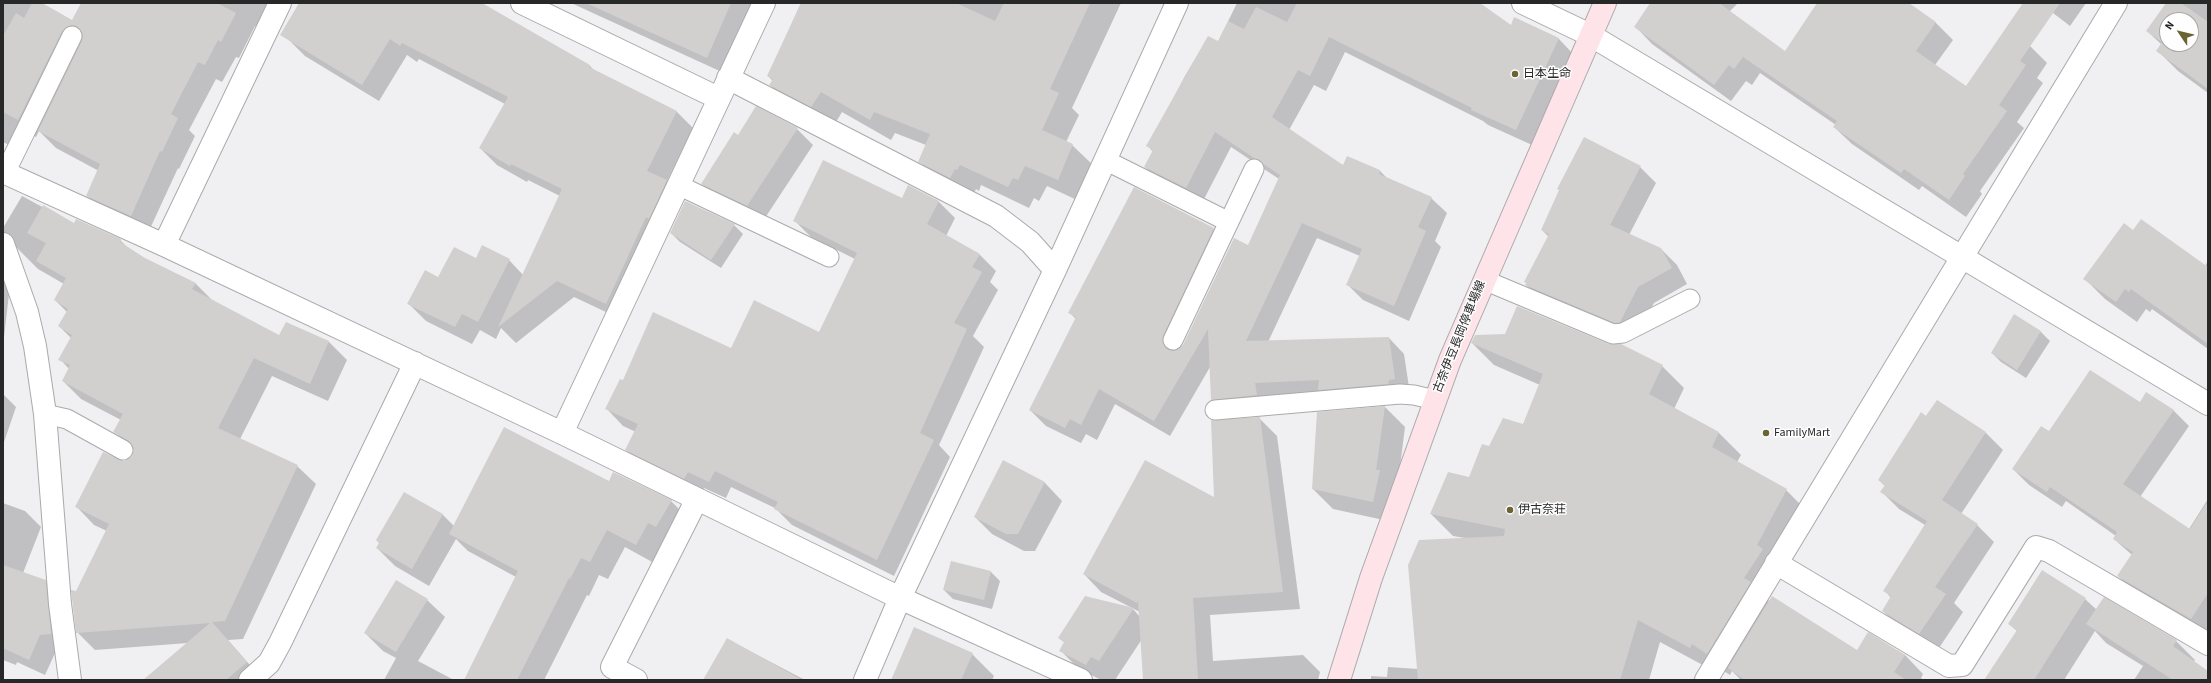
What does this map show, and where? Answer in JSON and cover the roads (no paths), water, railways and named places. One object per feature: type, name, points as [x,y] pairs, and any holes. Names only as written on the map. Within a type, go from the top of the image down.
[{"type":"main road","name":"古奈伊豆長岡停車場線","points":[[1339,680],[1371,578],[1435,400],[1484,280],[1605,3]]},
{"type":"street","points":[[164,245],[280,3]]},
{"type":"street","points":[[522,3],[718,98]]},
{"type":"street","points":[[562,433],[718,98],[764,3]]},
{"type":"street","points":[[865,680],[900,598],[1055,270],[1178,3]]},
{"type":"street","points":[[1523,3],[1590,35],[2208,404]]},
{"type":"street","points":[[1706,680],[2116,3]]},
{"type":"street","points":[[728,78],[996,216],[1030,242],[1055,270]]},
{"type":"street","points":[[4,173],[164,245],[562,433],[900,598],[1081,680]]},
{"type":"street","points":[[3,244],[29,318],[35,346],[45,414],[60,604],[70,680]]},
{"type":"street","points":[[250,680],[268,663],[280,643],[414,363]]},
{"type":"street","points":[[636,680],[612,668],[697,499]]},
{"type":"street","points":[[1776,563],[1950,666],[1962,665],[2036,547],[2049,550],[2208,644]]},
{"type":"lane","points":[[4,173],[72,36]]},
{"type":"lane","points":[[1105,160],[1229,222]]},
{"type":"lane","points":[[1173,340],[1254,169]]},
{"type":"lane","points":[[678,185],[829,257]]},
{"type":"lane","points":[[1484,280],[1613,334],[1623,333],[1690,299]]},
{"type":"lane","points":[[1215,410],[1400,394],[1414,394],[1435,400]]},
{"type":"lane","points":[[45,414],[67,419],[123,450]]},
{"type":"place","name":"日本生命","points":[[1515,74]]},
{"type":"place","name":"FamilyMart","points":[[1766,433]]},
{"type":"place","name":"伊古奈荘","points":[[1510,510]]}]
